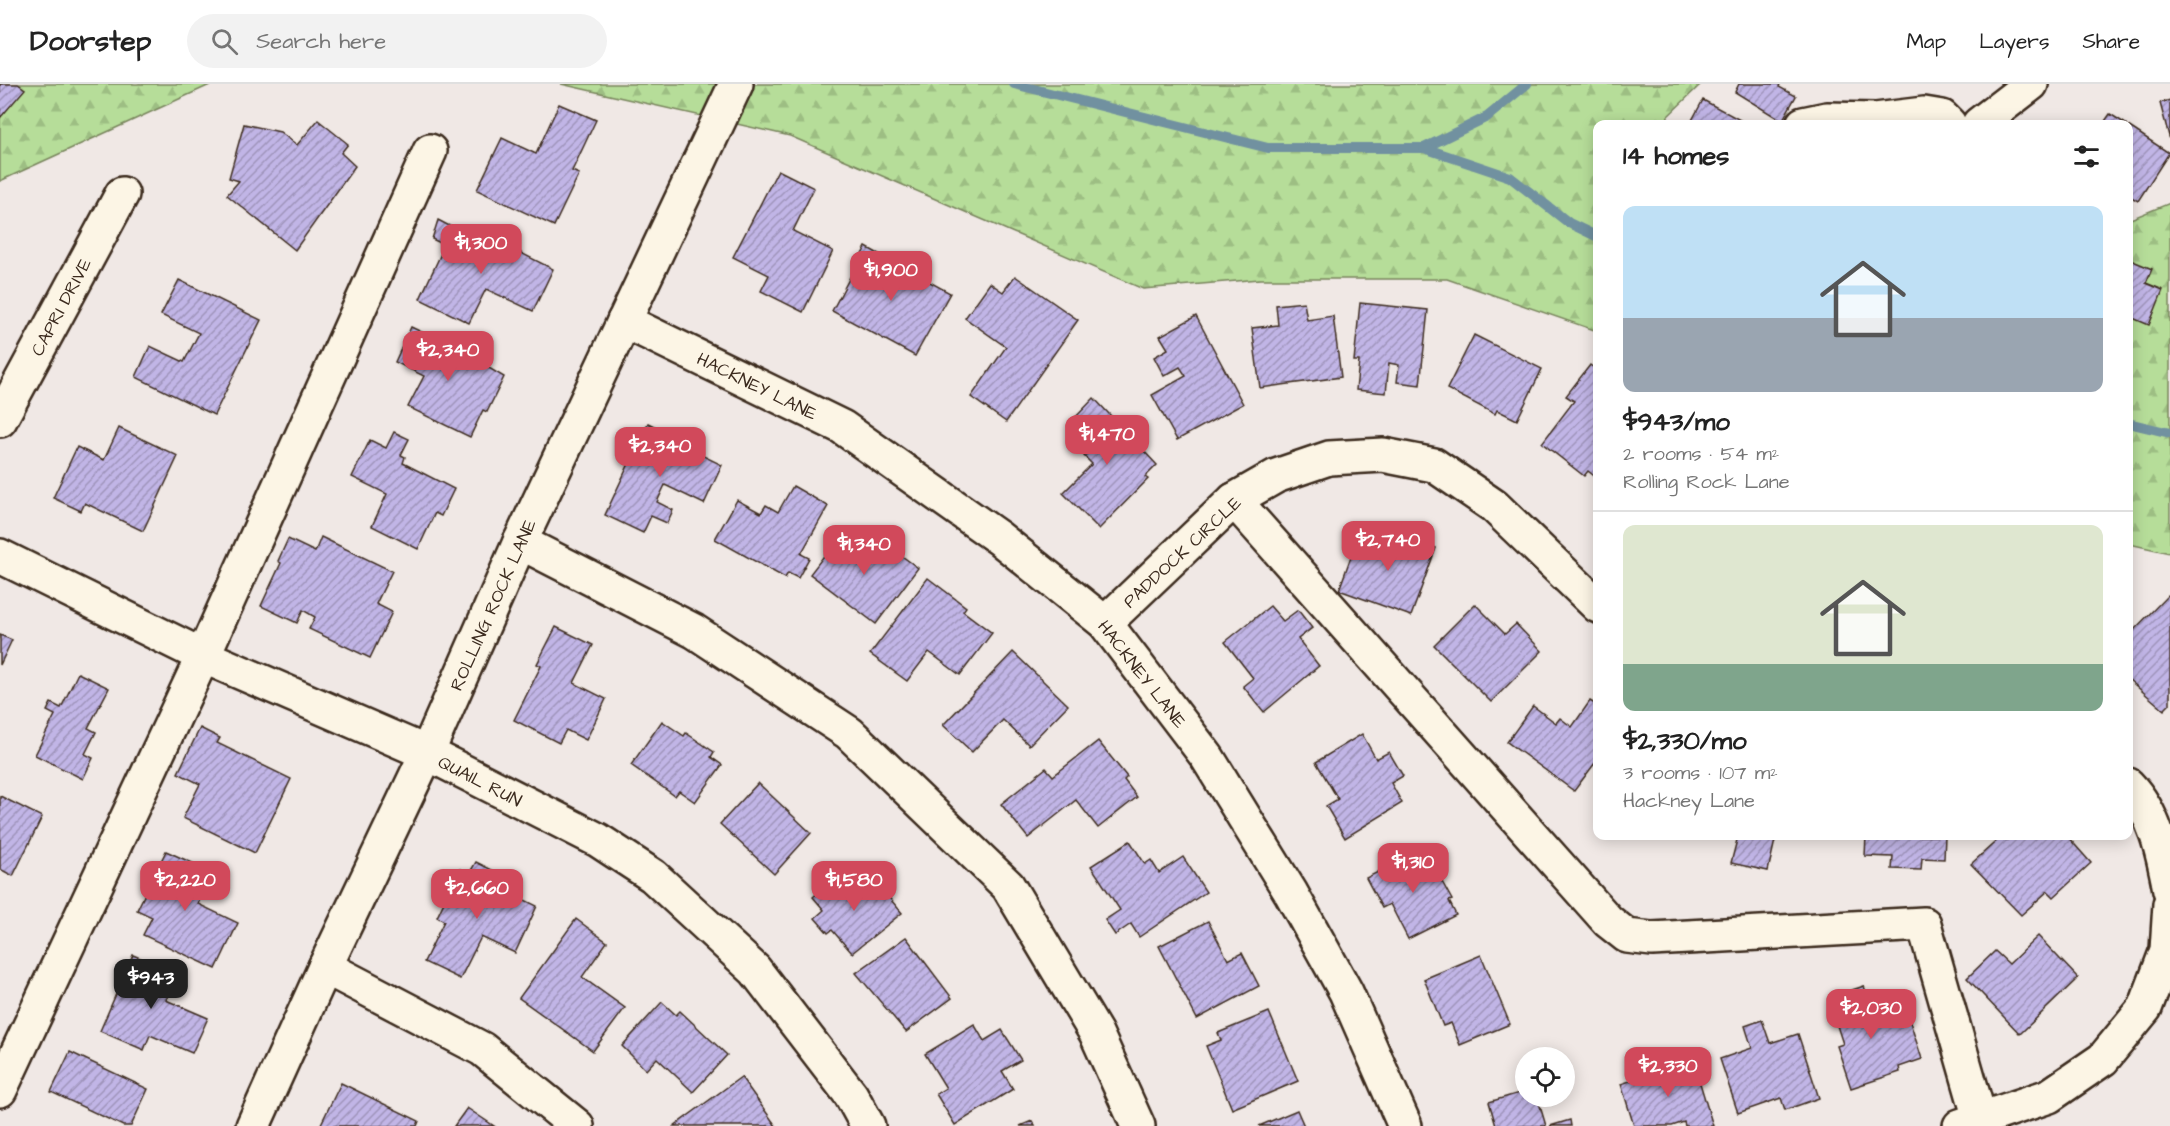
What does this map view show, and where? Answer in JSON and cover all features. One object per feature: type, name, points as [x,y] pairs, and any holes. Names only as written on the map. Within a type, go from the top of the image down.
[{"type":"street","name":"ROLLING ROCK LANE","points":[[252,1126],[427,753],[520,542],[736,84]]},
{"type":"street","points":[[1984,120],[2031,84]]},
{"type":"street","points":[[1822,120],[1875,120],[1923,114],[1942,117],[1945,120]]},
{"type":"street","points":[[0,1090],[203,656],[430,151]]},
{"type":"street","name":"CAPRI DRIVE","points":[[0,420],[122,194]]},
{"type":"street","name":"HACKNEY LANE","points":[[624,321],[842,427],[999,538],[1105,622],[1207,757],[1291,893],[1346,992],[1405,1126]]},
{"type":"street","name":"PADDOCK CIRCLE","points":[[1105,622],[1234,500],[1276,476],[1329,458],[1383,455],[1434,465],[1494,506],[1593,601]]},
{"type":"street","points":[[1234,500],[1608,921],[1627,936],[1652,939],[1924,924],[1974,1124],[2049,1096],[2103,1059],[2145,1008],[2167,950],[2170,904]]},
{"type":"street","points":[[520,542],[694,631],[849,733],[1008,886],[1096,1033],[1138,1126]]},
{"type":"street","name":"QUAIL RUN","points":[[0,556],[203,656],[427,753],[598,840],[653,876],[755,970],[851,1095],[868,1126]]},
{"type":"street","points":[[2133,790],[2160,839],[2170,890]]},
{"type":"street","points":[[325,967],[482,1049],[577,1126]]},
{"type":"green space","points":[[0,84],[212,84],[0,181]]},
{"type":"green space","points":[[561,84],[1701,84],[1668,116],[1668,120],[1593,120],[1593,330],[1447,279],[1260,279],[1143,289],[790,136]]},
{"type":"green space","points":[[2170,203],[2170,553],[2133,545],[2133,218]]},
{"type":"building","points":[[0,84],[18,84],[25,89],[0,118]]},
{"type":"building","points":[[1739,84],[1780,84],[1779,87],[1796,96],[1783,120],[1780,120],[1735,92]]},
{"type":"building","points":[[1703,100],[1740,120],[1692,120]]},
{"type":"building","points":[[2170,100],[2170,140],[2160,103]]},
{"type":"building","points":[[559,104],[596,120],[572,171],[579,174],[554,226],[477,190],[502,138],[536,154]]},
{"type":"building","points":[[2110,114],[2120,120],[2106,120]]},
{"type":"building","points":[[318,120],[348,144],[341,153],[355,166],[295,250],[227,195],[239,181],[229,178],[244,124],[280,132],[297,145]]},
{"type":"building","points":[[2133,129],[2169,153],[2138,201],[2133,198]]},
{"type":"building","points":[[778,170],[814,188],[793,231],[833,251],[803,312],[761,291],[769,275],[733,257]]},
{"type":"building","points":[[438,220],[497,251],[501,243],[553,269],[533,311],[486,289],[469,323],[420,299],[445,245],[432,239]]},
{"type":"building","points":[[866,247],[950,293],[915,356],[832,311]]},
{"type":"building","points":[[2133,261],[2152,269],[2146,283],[2163,290],[2149,325],[2133,318]]},
{"type":"building","points":[[1015,276],[1078,320],[1006,422],[971,397],[1006,347],[965,318],[990,283],[1003,292]]},
{"type":"building","points":[[179,280],[261,320],[214,415],[136,377],[150,346],[184,362],[199,333],[161,315]]},
{"type":"building","points":[[1304,302],[1307,320],[1333,316],[1341,377],[1260,388],[1252,328],[1278,325],[1276,305]]},
{"type":"building","points":[[1360,303],[1428,310],[1420,385],[1397,382],[1399,365],[1389,363],[1386,393],[1356,390],[1359,361],[1354,361]]},
{"type":"building","points":[[1196,316],[1243,404],[1177,440],[1152,395],[1186,376],[1180,367],[1164,376],[1154,357],[1168,349],[1160,336]]},
{"type":"building","points":[[411,327],[459,350],[504,377],[487,412],[483,410],[470,437],[408,407],[424,376],[395,362]]},
{"type":"building","points":[[1474,335],[1542,369],[1517,420],[1497,410],[1495,414],[1447,389]]},
{"type":"building","points":[[1590,365],[1593,367],[1593,475],[1588,471],[1584,476],[1542,443],[1574,401],[1566,396]]},
{"type":"building","points":[[1094,398],[1157,465],[1145,477],[1148,479],[1099,529],[1063,493],[1092,464],[1084,456],[1095,445],[1072,421]]},
{"type":"building","points":[[648,423],[699,448],[697,453],[722,465],[704,504],[665,485],[657,502],[673,510],[667,523],[651,516],[643,533],[605,515]]},
{"type":"building","points":[[119,428],[178,456],[143,531],[85,503],[81,511],[53,498],[77,447],[104,460]]},
{"type":"building","points":[[394,432],[409,439],[401,455],[405,457],[403,463],[454,489],[441,516],[435,513],[418,549],[372,526],[387,494],[352,477],[370,440],[386,448]]},
{"type":"building","points":[[793,486],[828,506],[801,554],[809,558],[798,578],[788,573],[785,578],[715,539],[737,500],[761,513],[766,505],[778,512]]},
{"type":"building","points":[[843,531],[878,557],[887,545],[918,568],[876,624],[810,574]]},
{"type":"building","points":[[1359,534],[1396,547],[1400,535],[1436,548],[1411,616],[1339,590]]},
{"type":"building","points":[[321,537],[392,571],[376,604],[392,612],[370,658],[309,629],[315,617],[303,610],[297,623],[261,606],[281,563],[278,561],[288,539],[315,552]]},
{"type":"building","points":[[928,578],[966,607],[963,611],[992,633],[960,675],[929,652],[907,681],[870,654]]},
{"type":"building","points":[[2168,595],[2170,597],[2170,704],[2164,710],[2133,683],[2133,631]]},
{"type":"building","points":[[1475,604],[1505,634],[1516,624],[1542,651],[1491,702],[1434,645]]},
{"type":"building","points":[[1270,606],[1283,621],[1298,610],[1312,628],[1298,639],[1319,666],[1264,712],[1243,686],[1253,678],[1225,642]]},
{"type":"building","points":[[556,627],[593,645],[574,683],[606,699],[586,740],[566,730],[559,743],[514,720],[541,666],[537,664]]},
{"type":"building","points":[[0,635],[12,640],[0,665]]},
{"type":"building","points":[[1013,652],[1068,705],[1029,745],[1003,720],[972,752],[943,725]]},
{"type":"building","points":[[78,673],[109,688],[88,728],[96,732],[85,754],[93,758],[83,779],[35,755],[55,715],[47,711],[51,703],[61,708]]},
{"type":"building","points":[[1590,701],[1593,703],[1593,766],[1574,791],[1507,742],[1533,706],[1556,723],[1560,718],[1572,727]]},
{"type":"building","points":[[662,721],[684,736],[686,733],[714,752],[711,757],[722,765],[695,802],[679,791],[675,796],[631,765]]},
{"type":"building","points":[[200,728],[220,738],[217,743],[291,779],[255,853],[183,818],[200,784],[178,773]]},
{"type":"building","points":[[1362,734],[1376,759],[1389,752],[1403,776],[1391,783],[1402,803],[1345,838],[1326,806],[1338,799],[1316,762]]},
{"type":"building","points":[[1098,741],[1127,777],[1124,780],[1137,797],[1098,828],[1076,800],[1028,838],[1001,804],[1046,768],[1053,776]]},
{"type":"building","points":[[758,783],[811,833],[774,874],[720,824]]},
{"type":"building","points":[[0,796],[42,817],[13,876],[0,869]]},
{"type":"building","points":[[1737,840],[1775,840],[1768,871],[1731,863]]},
{"type":"building","points":[[1866,840],[1945,840],[1944,859],[1922,858],[1921,870],[1892,869],[1893,857],[1865,856]]},
{"type":"building","points":[[1998,840],[2071,840],[2091,863],[2054,897],[2048,891],[2021,915],[1971,864]]},
{"type":"building","points":[[1130,841],[1145,864],[1151,860],[1159,873],[1183,857],[1206,892],[1139,937],[1131,924],[1115,935],[1105,920],[1120,910],[1091,866]]},
{"type":"building","points":[[1424,849],[1452,900],[1449,901],[1456,915],[1408,939],[1390,904],[1382,908],[1366,878]]},
{"type":"building","points":[[166,851],[212,872],[198,904],[238,923],[216,969],[143,935],[152,917],[137,910]]},
{"type":"building","points":[[476,862],[498,873],[492,884],[537,906],[515,953],[481,937],[460,979],[424,962],[444,921],[437,917],[460,869],[469,874]]},
{"type":"building","points":[[843,871],[867,899],[880,887],[902,913],[852,953],[832,930],[828,933],[815,918],[824,910],[813,897]]},
{"type":"building","points":[[576,919],[607,942],[582,977],[625,1008],[593,1051],[519,998]]},
{"type":"building","points":[[1208,921],[1228,960],[1242,953],[1259,986],[1197,1019],[1159,946]]},
{"type":"building","points":[[2038,936],[2078,978],[2020,1034],[1967,978],[1995,951],[2009,964]]},
{"type":"building","points":[[906,937],[952,998],[906,1032],[856,973]]},
{"type":"building","points":[[133,955],[178,974],[166,1000],[208,1018],[192,1053],[150,1035],[144,1050],[100,1031]]},
{"type":"building","points":[[1481,955],[1510,1024],[1460,1045],[1451,1023],[1443,1026],[1424,979]]},
{"type":"building","points":[[1864,986],[1876,1024],[1908,1016],[1922,1059],[1899,1067],[1900,1072],[1851,1088],[1837,1046],[1843,1044],[1828,998]]},
{"type":"building","points":[[662,1002],[676,1015],[680,1011],[727,1055],[693,1092],[657,1058],[646,1070],[622,1046]]},
{"type":"building","points":[[1269,1012],[1298,1081],[1232,1109],[1206,1046],[1221,1040],[1218,1033]]},
{"type":"building","points":[[1762,1020],[1770,1043],[1798,1034],[1819,1098],[1785,1110],[1781,1098],[1738,1113],[1720,1059],[1752,1048],[1745,1026]]},
{"type":"building","points":[[974,1024],[984,1041],[1002,1030],[1021,1060],[1002,1071],[1013,1089],[955,1125],[936,1094],[946,1088],[925,1054]]},
{"type":"building","points":[[70,1052],[148,1089],[131,1126],[123,1126],[51,1092]]},
{"type":"building","points":[[1693,1060],[1713,1126],[1685,1126],[1684,1122],[1672,1126],[1634,1126],[1621,1084]]},
{"type":"building","points":[[741,1077],[776,1126],[674,1126]]},
{"type":"building","points":[[341,1083],[419,1121],[417,1126],[320,1126]]},
{"type":"building","points":[[1515,1094],[1515,1107],[1540,1107],[1546,1126],[1496,1126],[1489,1102]]},
{"type":"building","points":[[467,1108],[494,1126],[454,1126]]},
{"type":"building","points":[[1297,1110],[1304,1126],[1259,1126]]},
{"type":"building","points":[[1570,1120],[1571,1126],[1550,1126]]},
{"type":"building","points":[[1032,1121],[1035,1126],[1020,1126]]},
{"type":"waterway","points":[[1014,84],[1268,148],[1424,148],[1487,117],[1527,84]]},
{"type":"waterway","points":[[1424,148],[1510,177],[1569,223],[1593,235]]},
{"type":"waterway","points":[[2133,424],[2170,433]]}]
